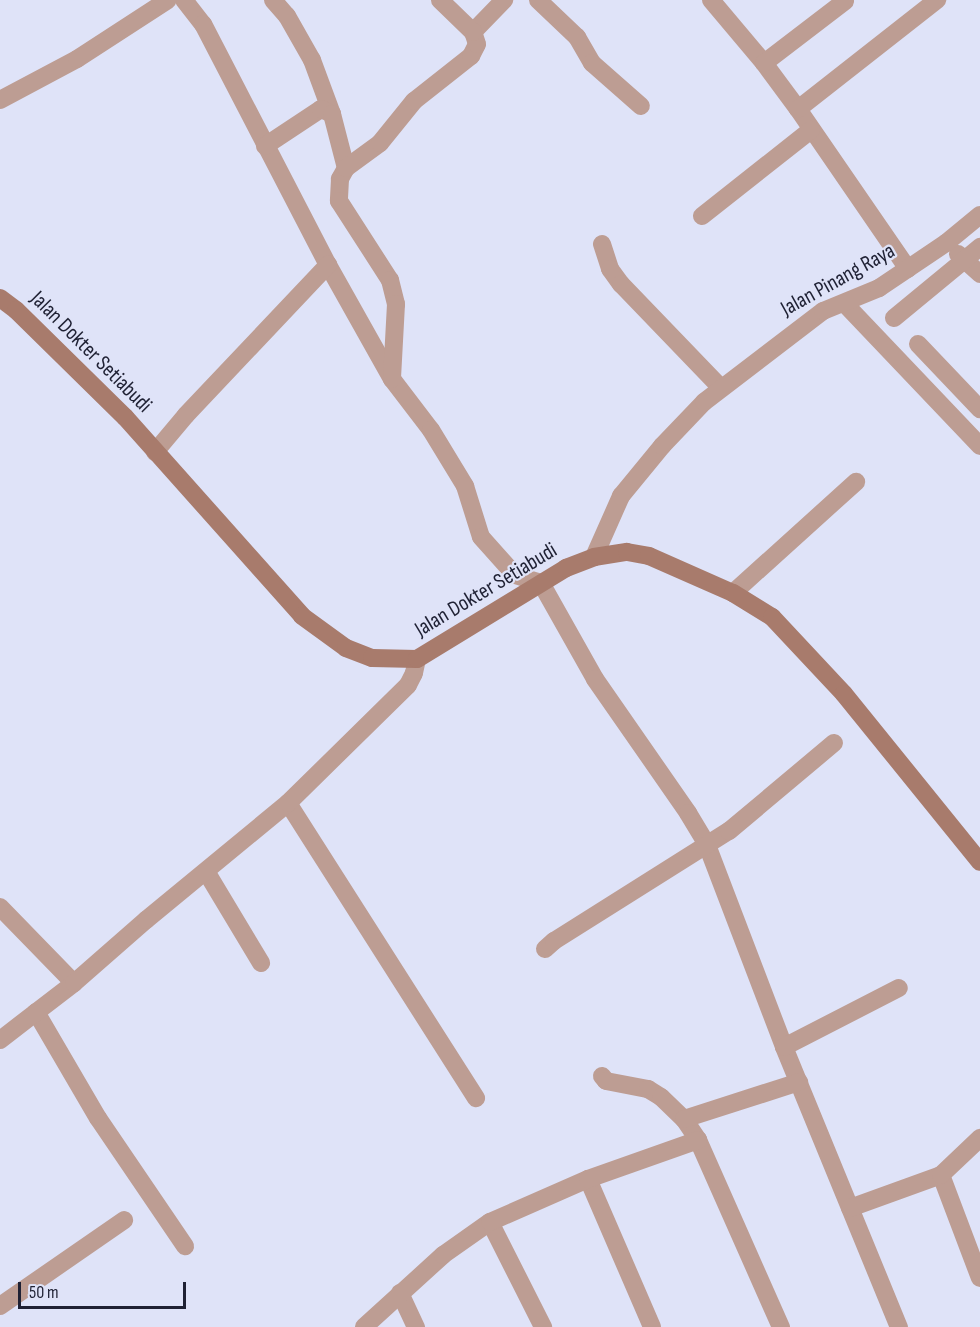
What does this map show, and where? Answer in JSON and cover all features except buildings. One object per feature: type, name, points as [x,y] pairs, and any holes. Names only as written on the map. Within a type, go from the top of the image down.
[{"type":"main road","name":"Jalan Dokter Setiabudi","points":[[0,298],[16,310],[93,383],[283,596],[328,637],[346,648],[372,658],[417,659],[541,583],[594,557],[627,552],[649,556],[734,592],[772,617],[819,664],[980,861]]},
{"type":"street","points":[[0,100],[77,58],[168,0]]},
{"type":"street","points":[[183,0],[202,24],[328,265],[392,379],[431,430],[465,486],[481,537],[515,574],[541,583],[595,679],[688,813],[706,845],[784,1047],[899,1327]]},
{"type":"street","points":[[273,0],[287,16],[312,60],[332,114],[346,168]]},
{"type":"street","points":[[392,379],[396,304],[390,280],[339,201],[340,179],[346,168],[380,143],[414,101],[471,56],[477,44],[473,32],[440,0]]},
{"type":"street","points":[[473,32],[504,0]]},
{"type":"street","points":[[538,0],[577,37],[592,63],[641,106]]},
{"type":"street","points":[[711,0],[764,63],[798,109],[908,269]]},
{"type":"street","points":[[798,109],[937,0]]},
{"type":"street","points":[[764,63],[845,1]]},
{"type":"street","points":[[265,146],[321,109],[332,114]]},
{"type":"street","points":[[702,216],[811,130]]},
{"type":"street","name":"Jalan Pinang Raya","points":[[594,557],[621,496],[662,446],[721,388],[823,311],[845,304],[879,288],[946,243],[980,215]]},
{"type":"street","points":[[946,243],[980,274]]},
{"type":"street","points":[[602,244],[610,269],[621,284],[721,388]]},
{"type":"street","points":[[894,318],[966,261],[980,247]]},
{"type":"street","points":[[155,452],[186,415],[328,265]]},
{"type":"street","points":[[845,304],[980,446]]},
{"type":"street","points":[[918,344],[980,409]]},
{"type":"street","points":[[734,592],[856,482]]},
{"type":"street","points":[[0,1040],[74,983],[146,920],[207,873],[288,803],[408,685],[417,659]]},
{"type":"street","points":[[545,949],[554,941],[729,831],[834,743]]},
{"type":"street","points":[[288,803],[477,1098]]},
{"type":"street","points":[[207,873],[261,963]]},
{"type":"street","points":[[0,907],[74,983]]},
{"type":"street","points":[[784,1047],[899,988]]},
{"type":"street","points":[[36,1012],[99,1118],[185,1246]]},
{"type":"street","points":[[602,1076],[606,1081],[648,1089],[661,1097],[684,1119],[698,1140],[781,1327]]},
{"type":"street","points":[[684,1119],[799,1082]]},
{"type":"street","points":[[850,1208],[941,1175],[980,1138]]},
{"type":"street","points":[[364,1327],[443,1255],[490,1222],[588,1179],[698,1140]]},
{"type":"street","points":[[941,1175],[980,1278]]},
{"type":"street","points":[[588,1179],[652,1327]]},
{"type":"street","points":[[0,1306],[124,1220]]},
{"type":"street","points":[[490,1222],[543,1327]]},
{"type":"street","points":[[400,1293],[416,1327]]}]
